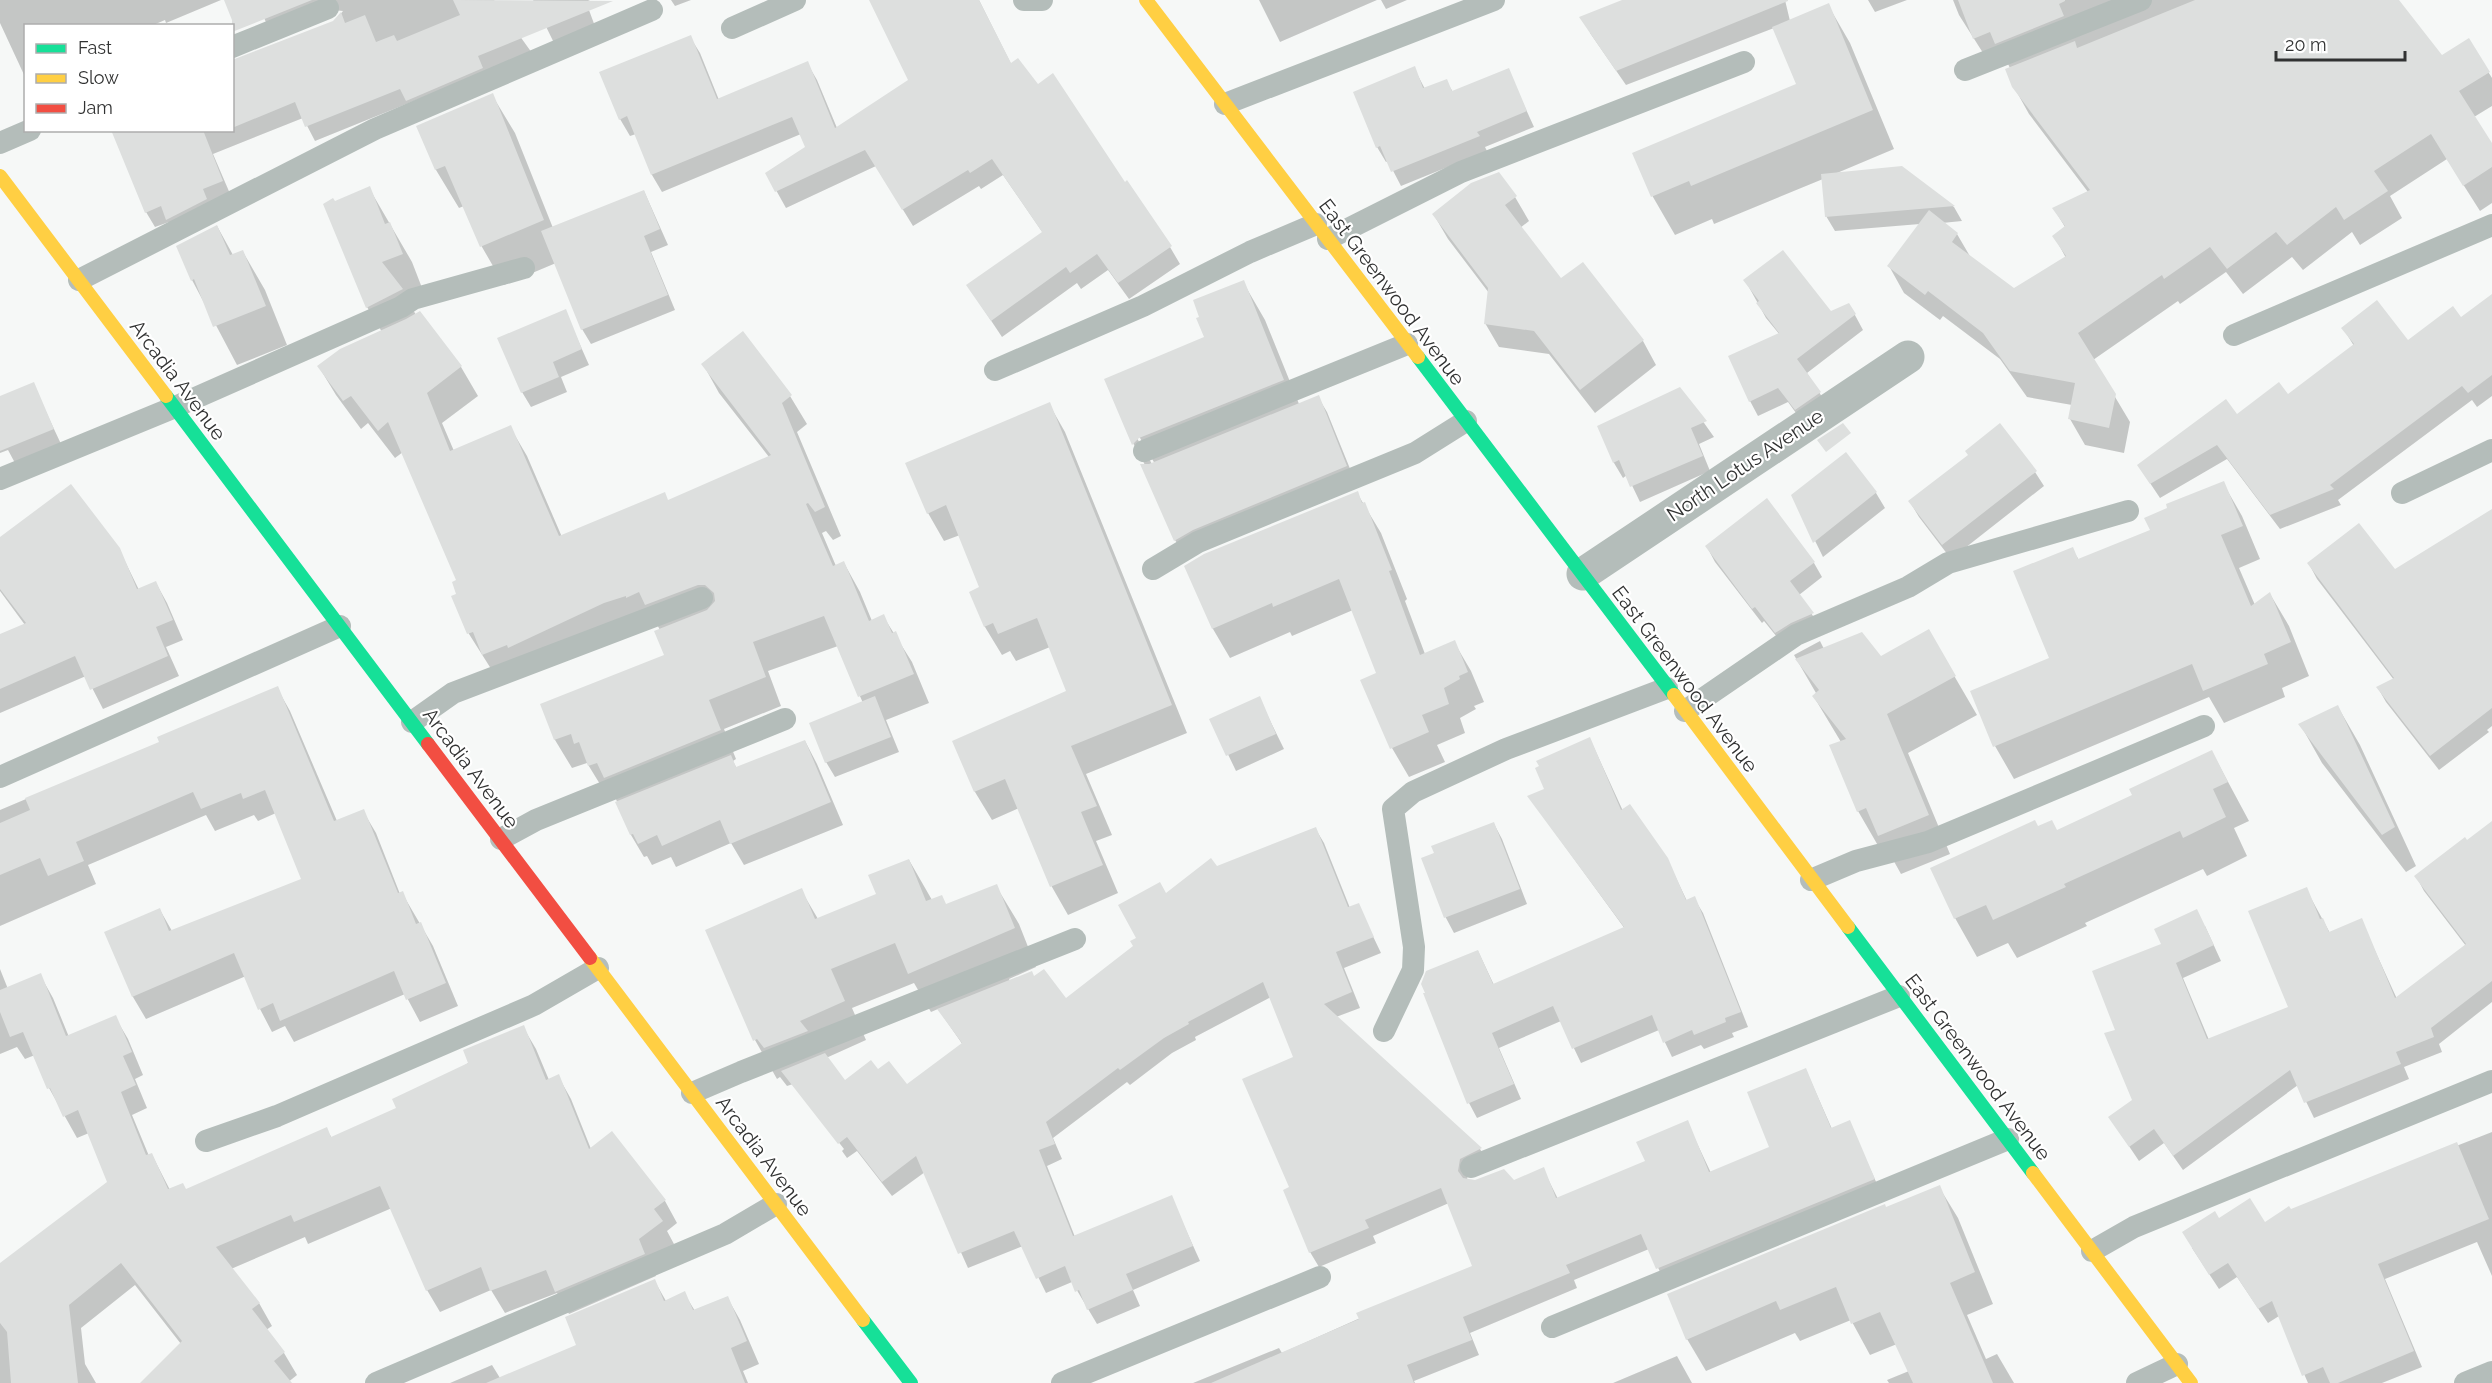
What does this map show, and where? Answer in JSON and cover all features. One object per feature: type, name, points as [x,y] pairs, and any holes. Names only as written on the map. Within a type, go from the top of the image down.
[{"type":"street","name":"East Greenwood Avenue","points":[[1146,0],[1583,574],[2191,1383]]},
{"type":"street","name":"Arcadia Avenue","points":[[0,176],[911,1383]]},
{"type":"street","name":"North Lotus Avenue","points":[[1583,574],[1908,357]]},
{"type":"lane","points":[[732,28],[795,0]]},
{"type":"lane","points":[[1024,0],[1042,0]]},
{"type":"lane","points":[[1225,104],[1494,0]]},
{"type":"lane","points":[[1965,70],[2141,0]]},
{"type":"lane","points":[[234,46],[328,8]]},
{"type":"lane","points":[[79,280],[375,129],[652,10]]},
{"type":"lane","points":[[995,370],[1143,306],[1250,252],[1322,232],[1461,172],[1744,62]]},
{"type":"lane","points":[[0,143],[25,132]]},
{"type":"lane","points":[[2234,335],[2492,225]]},
{"type":"lane","points":[[0,479],[175,407],[401,307],[412,299],[524,268]]},
{"type":"lane","points":[[1144,451],[1407,344]]},
{"type":"lane","points":[[1154,569],[1198,542],[1415,453],[1466,421]]},
{"type":"lane","points":[[2402,493],[2492,450]]},
{"type":"lane","points":[[1685,711],[1796,635],[1908,587],[1948,562],[2128,511]]},
{"type":"lane","points":[[412,722],[453,693],[702,598]]},
{"type":"lane","points":[[0,777],[340,626]]},
{"type":"lane","points":[[1384,1031],[1413,970],[1414,947],[1393,809],[1413,792],[1506,749],[1667,688]]},
{"type":"lane","points":[[501,839],[536,820],[785,719]]},
{"type":"lane","points":[[1811,880],[1856,861],[1928,842],[2204,726]]},
{"type":"lane","points":[[692,1093],[1075,939]]},
{"type":"lane","points":[[207,1141],[277,1116],[524,1010],[598,968]]},
{"type":"lane","points":[[1471,1167],[1899,996]]},
{"type":"lane","points":[[2092,1251],[2134,1227],[2492,1082]]},
{"type":"lane","points":[[1552,1327],[2008,1139]]},
{"type":"lane","points":[[376,1383],[725,1234],[776,1204]]},
{"type":"lane","points":[[1062,1383],[1320,1277]]},
{"type":"lane","points":[[2137,1383],[2177,1364]]},
{"type":"lane","points":[[2465,1383],[2492,1372]]},
{"type":"building","points":[[224,0],[312,0],[234,31]]},
{"type":"building","points":[[453,0],[613,1],[478,56],[483,68],[406,101],[400,89],[305,127],[295,102],[234,127],[234,59],[333,21],[341,12],[345,23],[365,15],[376,42],[394,35],[397,41],[460,15]]},
{"type":"building","points":[[869,0],[979,0],[1011,63],[1018,58],[1038,84],[1053,73],[1125,182],[1127,180],[1172,246],[1118,283],[1097,254],[1070,273],[1066,267],[991,321],[966,285],[1042,232],[992,159],[970,173],[968,170],[902,210],[865,150],[775,192],[765,173],[805,147],[792,117],[651,175],[627,116],[619,120],[599,72],[691,35],[717,99],[808,61],[835,128],[908,80]]},
{"type":"building","points":[[1622,0],[1788,1],[1616,71],[1579,17]]},
{"type":"building","points":[[1958,0],[2065,0],[2059,4],[2064,16],[1995,44],[1990,32],[1973,39]]},
{"type":"building","points":[[2195,0],[2399,0],[2442,55],[2469,38],[2490,72],[2459,91],[2492,143],[2492,167],[2463,186],[2431,134],[2374,171],[2388,191],[2344,220],[2336,207],[2287,245],[2276,232],[2227,269],[2210,247],[2164,279],[2162,275],[2078,333],[2116,394],[2109,428],[2068,419],[2075,383],[2010,371],[1983,333],[1928,291],[1925,295],[1887,266],[1929,210],[1958,233],[1952,242],[2014,288],[2066,256],[2052,236],[2065,226],[2052,208],[2090,190],[2012,87],[2005,69],[2075,41],[2077,48]]},
{"type":"building","points":[[1829,3],[1873,110],[1691,186],[1689,181],[1651,197],[1632,153],[1796,84],[1772,27]]},
{"type":"building","points":[[1415,66],[1423,88],[1447,79],[1452,91],[1509,68],[1527,111],[1477,132],[1480,136],[1391,172],[1380,146],[1376,148],[1353,92]]},
{"type":"building","points":[[493,93],[544,220],[480,247],[445,166],[435,170],[416,126]]},
{"type":"building","points":[[112,132],[204,132],[223,181],[203,189],[207,199],[166,220],[161,206],[145,213]]},
{"type":"building","points":[[1902,166],[1955,206],[1825,217],[1821,174]]},
{"type":"building","points":[[1499,172],[1517,196],[1505,205],[1561,278],[1583,262],[1644,340],[1580,390],[1534,331],[1484,324],[1488,288],[1432,214],[1471,183]]},
{"type":"building","points":[[370,186],[385,224],[390,222],[403,254],[382,262],[403,289],[366,308],[323,204],[333,198],[335,201]]},
{"type":"building","points":[[644,190],[660,229],[644,236],[668,295],[581,330],[541,231]]},
{"type":"building","points":[[217,225],[230,255],[243,250],[266,306],[213,327],[194,279],[191,281],[176,246]]},
{"type":"building","points":[[1783,250],[1831,311],[1849,303],[1856,314],[1797,359],[1821,392],[1795,410],[1778,388],[1749,402],[1728,356],[1779,333],[1756,303],[1759,301],[1743,280]]},
{"type":"building","points":[[1244,280],[1284,380],[1139,438],[1132,445],[1104,379],[1204,337],[1196,318],[1199,317],[1193,300]]},
{"type":"building","points":[[2492,294],[2492,375],[2468,393],[2462,386],[2330,485],[2334,489],[2270,515],[2217,445],[2150,484],[2137,465],[2226,399],[2237,414],[2279,382],[2288,394],[2354,344],[2341,328],[2377,300],[2408,340],[2453,306],[2461,317]]},
{"type":"building","points":[[566,309],[582,349],[553,362],[559,377],[521,393],[497,338]]},
{"type":"building","points":[[420,311],[462,366],[427,393],[450,451],[511,425],[559,536],[665,492],[668,500],[771,455],[701,364],[743,331],[792,395],[782,403],[825,507],[815,512],[808,503],[806,504],[833,566],[844,561],[869,621],[884,614],[892,633],[896,631],[914,674],[858,697],[824,616],[753,642],[766,677],[709,700],[721,730],[604,778],[597,763],[588,766],[579,742],[574,744],[571,734],[554,740],[540,704],[664,655],[654,631],[707,610],[715,601],[714,593],[705,585],[698,585],[645,605],[639,592],[626,598],[626,596],[604,603],[508,648],[507,645],[482,655],[473,632],[467,634],[451,596],[456,594],[452,582],[456,580],[388,422],[378,431],[351,396],[343,401],[317,366],[340,349]]},
{"type":"building","points":[[34,382],[54,429],[0,451],[0,396]]},
{"type":"building","points":[[1680,387],[1707,421],[1691,428],[1703,456],[1630,487],[1619,460],[1613,463],[1597,426]]},
{"type":"building","points":[[1319,395],[1347,466],[1193,530],[1174,541],[1140,464],[1149,464]]},
{"type":"building","points":[[1050,402],[1172,705],[1071,746],[1097,806],[1081,812],[1103,865],[1050,887],[1005,779],[974,792],[952,741],[1066,691],[1037,618],[998,634],[993,623],[984,627],[969,592],[979,587],[946,505],[927,514],[905,463]]},
{"type":"building","points":[[1843,423],[1851,433],[1826,452],[1817,440]]},
{"type":"building","points":[[2000,423],[2037,471],[1942,545],[1908,501],[1968,455],[1965,451]]},
{"type":"building","points":[[1846,452],[1877,492],[1813,543],[1791,495]]},
{"type":"building","points":[[2224,481],[2243,526],[2221,535],[2251,606],[2270,592],[2291,642],[2264,654],[2268,664],[2203,691],[2192,664],[1993,747],[1970,691],[2049,658],[2013,571],[2073,547],[2078,559],[2150,530],[2144,518],[2167,508],[2166,504]]},
{"type":"building","points":[[71,484],[120,548],[137,589],[156,581],[173,620],[156,627],[168,656],[90,690],[75,656],[0,689],[0,634],[26,623],[0,589],[0,537]]},
{"type":"building","points":[[1358,491],[1362,503],[1365,502],[1392,570],[1389,571],[1420,655],[1455,640],[1468,672],[1444,688],[1449,704],[1422,715],[1429,732],[1390,749],[1360,680],[1376,673],[1339,579],[1273,607],[1272,603],[1212,629],[1184,566],[1204,554]]},
{"type":"building","points":[[1767,498],[1815,562],[1790,581],[1814,613],[1775,633],[1755,607],[1752,609],[1705,546]]},
{"type":"building","points":[[2492,509],[2492,708],[2430,756],[2376,687],[2394,678],[2307,563],[2359,523],[2395,569]]},
{"type":"building","points":[[1929,629],[1956,676],[1887,714],[1929,815],[1878,836],[1866,808],[1857,812],[1829,745],[1846,739],[1812,696],[1819,690],[1795,659],[1862,632],[1881,656]]},
{"type":"building","points":[[278,686],[334,821],[364,809],[398,893],[403,891],[416,924],[421,922],[446,983],[406,1000],[394,971],[280,1021],[273,1003],[258,1010],[234,953],[132,997],[104,932],[160,908],[169,931],[301,879],[265,790],[243,799],[241,793],[201,809],[193,792],[76,842],[84,861],[48,876],[40,858],[0,875],[0,823],[30,810],[25,798],[159,742],[157,737]]},
{"type":"building","points":[[875,696],[891,737],[825,763],[809,723]]},
{"type":"building","points":[[1260,696],[1276,734],[1226,756],[1209,719]]},
{"type":"building","points":[[2338,705],[2395,827],[2382,835],[2298,724]]},
{"type":"building","points":[[1590,737],[1621,810],[1630,804],[1668,858],[1686,900],[1695,896],[1741,1012],[1725,1018],[1726,1022],[1694,1035],[1692,1030],[1663,1043],[1652,1015],[1572,1049],[1553,1006],[1492,1033],[1514,1084],[1467,1104],[1423,993],[1425,993],[1421,984],[1426,971],[1478,950],[1493,984],[1624,927],[1527,796],[1544,789],[1535,768],[1539,766],[1536,761]]},
{"type":"building","points":[[805,740],[831,802],[730,844],[720,820],[662,846],[657,835],[638,844],[633,834],[630,835],[615,802],[731,755],[736,767]]},
{"type":"building","points":[[2212,750],[2228,782],[2213,789],[2226,817],[2183,838],[2180,831],[2064,884],[2066,887],[1993,920],[1986,905],[1954,919],[1930,868],[2035,820],[2038,826],[2052,820],[2057,830],[2132,795],[2129,789]]},
{"type":"building","points":[[2492,821],[2492,981],[2431,1028],[2434,1037],[2396,1052],[2401,1064],[2304,1103],[2290,1070],[2173,1156],[2154,1129],[2129,1147],[2108,1117],[2132,1100],[2104,1033],[2115,1030],[2092,971],[2161,944],[2154,929],[2197,909],[2214,945],[2176,963],[2207,1039],[2288,1007],[2248,911],[2307,887],[2320,919],[2323,918],[2329,932],[2362,918],[2395,998],[2466,944],[2414,876],[2465,837],[2467,840]]},
{"type":"building","points":[[1494,822],[1520,889],[1444,918],[1421,858],[1434,853],[1431,846]]},
{"type":"building","points":[[1316,827],[1348,907],[1359,903],[1374,937],[1336,952],[1352,992],[1324,1004],[1482,1148],[1460,1159],[1458,1171],[1463,1178],[1475,1180],[1504,1169],[1514,1180],[1544,1167],[1556,1198],[1645,1161],[1636,1142],[1688,1120],[1709,1172],[1769,1147],[1747,1092],[1806,1068],[1831,1128],[1850,1120],[1875,1179],[1656,1269],[1641,1234],[1566,1265],[1570,1273],[1463,1317],[1472,1340],[1407,1365],[1414,1383],[1211,1383],[1359,1319],[1356,1313],[1472,1266],[1441,1188],[1365,1220],[1369,1228],[1309,1253],[1283,1190],[1289,1187],[1242,1079],[1293,1057],[1263,982],[1188,1022],[1189,1024],[1164,1038],[1120,1070],[1118,1068],[1046,1122],[1055,1144],[1039,1150],[1073,1236],[1172,1195],[1193,1246],[1126,1274],[1133,1290],[1087,1310],[1079,1290],[1075,1292],[1065,1266],[1036,1279],[1014,1231],[958,1254],[916,1156],[882,1182],[847,1137],[838,1144],[781,1071],[825,1053],[845,1080],[871,1060],[878,1069],[889,1061],[907,1084],[962,1043],[937,1009],[1032,971],[1034,976],[1044,969],[1066,998],[1133,946],[1130,941],[1136,938],[1118,905],[1160,882],[1166,893],[1211,858],[1217,866]]},
{"type":"building","points":[[909,859],[926,901],[942,895],[946,904],[997,884],[1015,928],[908,974],[895,943],[831,969],[845,1001],[800,1021],[808,1031],[764,1048],[757,1039],[753,1041],[705,930],[802,888],[815,919],[876,894],[868,875]]},
{"type":"building","points":[[41,973],[66,1036],[116,1015],[132,1052],[123,1056],[136,1085],[121,1092],[146,1155],[152,1153],[168,1189],[183,1183],[186,1189],[327,1127],[331,1137],[396,1108],[392,1099],[468,1063],[463,1050],[524,1025],[546,1080],[559,1074],[589,1149],[612,1131],[666,1200],[654,1209],[663,1221],[639,1239],[645,1254],[555,1292],[546,1270],[490,1291],[481,1267],[426,1291],[380,1186],[294,1222],[291,1215],[216,1247],[260,1303],[252,1309],[285,1352],[274,1361],[292,1383],[140,1383],[182,1341],[121,1263],[69,1305],[78,1383],[11,1383],[7,1332],[0,1323],[0,1263],[107,1182],[78,1110],[63,1117],[50,1088],[47,1089],[23,1032],[10,1037],[0,1012],[0,990]]},
{"type":"building","points":[[2457,1142],[2489,1219],[2378,1264],[2414,1351],[2338,1383],[2330,1383],[2323,1367],[2302,1376],[2272,1301],[2258,1309],[2228,1263],[2209,1275],[2182,1232],[2215,1211],[2219,1218],[2250,1198],[2265,1222],[2289,1206],[2291,1209]]},
{"type":"building","points":[[1940,1185],[1975,1272],[1950,1283],[1993,1383],[1913,1383],[1880,1312],[1851,1324],[1836,1287],[1780,1310],[1776,1301],[1686,1340],[1667,1294],[1885,1204],[1886,1207]]},
{"type":"building","points":[[655,1279],[664,1301],[685,1291],[693,1310],[728,1296],[747,1341],[731,1348],[745,1383],[486,1383],[576,1345],[565,1317]]},
{"type":"traffic: fast","points":[[1418,357],[1674,695]]},
{"type":"traffic: fast","points":[[166,396],[428,744]]},
{"type":"traffic: fast","points":[[1848,927],[2033,1173]]},
{"type":"traffic: fast","points":[[863,1320],[911,1383]]},
{"type":"traffic: slow","points":[[1146,0],[1418,357]]},
{"type":"traffic: slow","points":[[0,176],[166,396]]},
{"type":"traffic: slow","points":[[1674,695],[1848,927]]},
{"type":"traffic: slow","points":[[590,958],[863,1320]]},
{"type":"traffic: slow","points":[[2033,1173],[2191,1383]]},
{"type":"traffic: jam","points":[[428,744],[590,958]]}]
